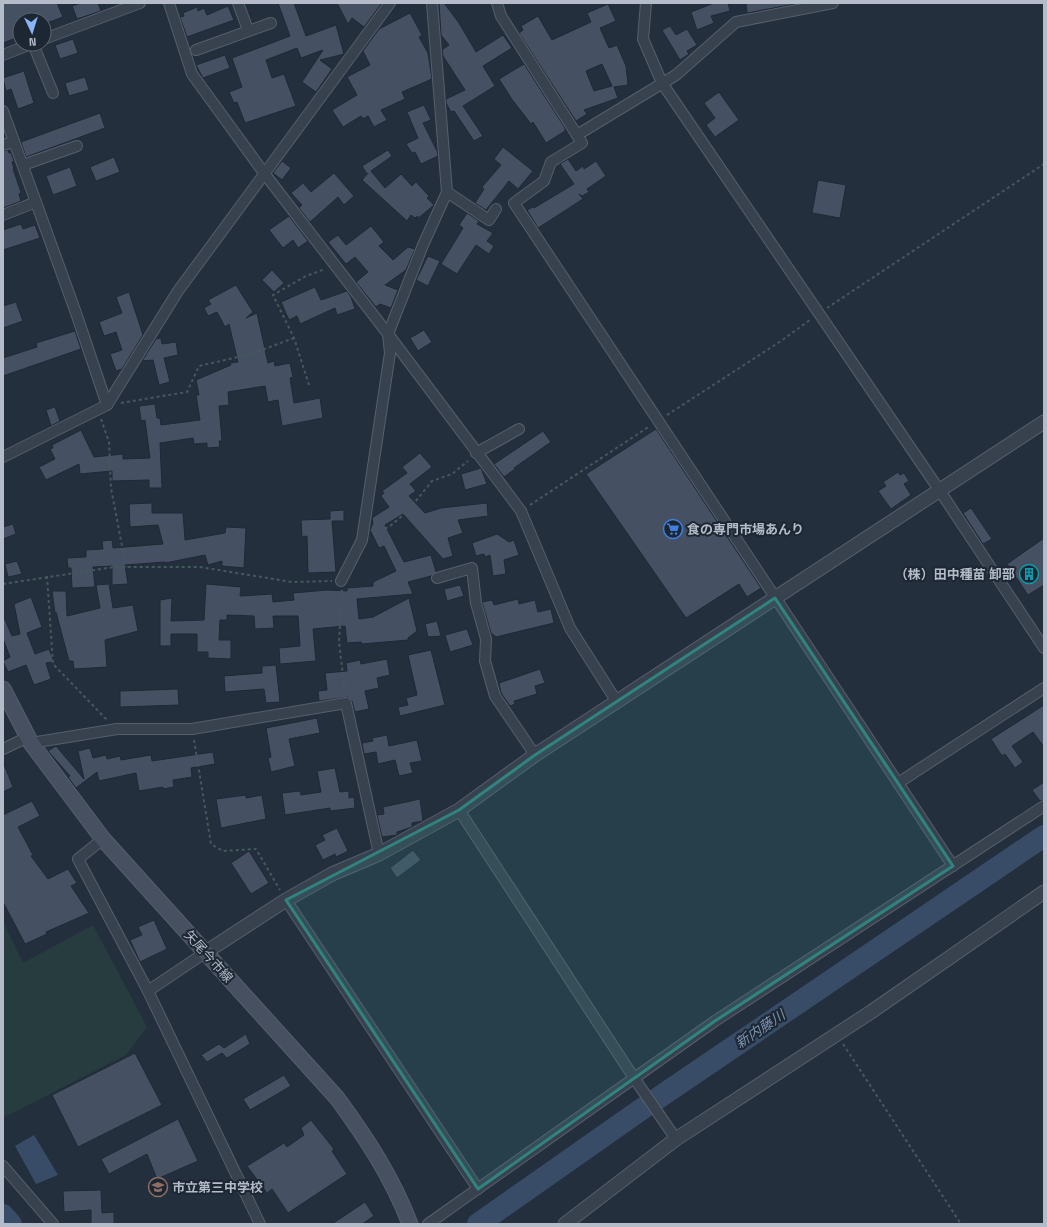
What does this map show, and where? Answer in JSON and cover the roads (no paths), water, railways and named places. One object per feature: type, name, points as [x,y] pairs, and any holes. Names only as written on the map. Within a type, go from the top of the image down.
[{"type":"main road","name":"矢尾今市線","points":[[3,689],[30,740],[103,839],[337,1098],[368,1141],[398,1193],[410,1224]]},
{"type":"street","points":[[52,36],[140,3]]},
{"type":"street","points":[[169,3],[192,74],[264,173],[388,334],[521,511],[570,628],[617,702]]},
{"type":"street","points":[[238,3],[248,30]]},
{"type":"street","points":[[3,457],[102,407],[178,291],[390,3]]},
{"type":"street","points":[[341,581],[362,540],[390,353],[388,334],[447,192],[432,3]]},
{"type":"street","points":[[496,3],[501,16],[582,143],[551,162],[544,181],[514,203],[953,866]]},
{"type":"street","points":[[646,3],[643,39],[662,83],[940,491],[1044,648]]},
{"type":"street","points":[[577,135],[676,75],[736,22],[812,5],[833,3]]},
{"type":"street","points":[[196,50],[248,30],[271,23]]},
{"type":"street","points":[[35,52],[52,93]]},
{"type":"street","points":[[3,110],[36,202],[102,407]]},
{"type":"street","points":[[3,145],[14,142]]},
{"type":"street","points":[[22,165],[77,146]]},
{"type":"street","points":[[447,192],[489,220],[496,209]]},
{"type":"street","points":[[3,215],[36,202]]},
{"type":"street","points":[[148,991],[286,900],[332,874],[379,854],[459,810],[535,755],[1044,422]]},
{"type":"street","points":[[476,453],[519,429]]},
{"type":"street","points":[[437,578],[472,568],[476,603],[486,640],[485,661],[495,696],[535,755]]},
{"type":"street","points":[[898,782],[1044,688]]},
{"type":"street","points":[[3,749],[30,740],[117,729],[192,729],[346,702],[379,854]]},
{"type":"street","points":[[428,1224],[715,1021],[1044,806]]},
{"type":"street","points":[[459,810],[634,1078],[676,1139]]},
{"type":"street","points":[[103,839],[78,859],[148,991],[260,1224]]},
{"type":"street","points":[[565,1224],[676,1139],[837,1034],[1044,892]]},
{"type":"street","points":[[286,900],[478,1189]]},
{"type":"street","points":[[3,1166],[53,1224]]},
{"type":"water","points":[[34,1135],[58,1175],[36,1184],[15,1146]]},
{"type":"waterway","name":"新内藤川","points":[[478,1224],[639,1111],[1044,836]]},
{"type":"waterway","name":"新内藤川","points":[[3,1215],[11,1224]]},
{"type":"place","name":"食の専門市場あんり","points":[[673,529]]},
{"type":"place","name":"（株）田中種苗 卸部","points":[[1029,574]]},
{"type":"place","name":"市立第三中学校","points":[[158,1187]]}]
